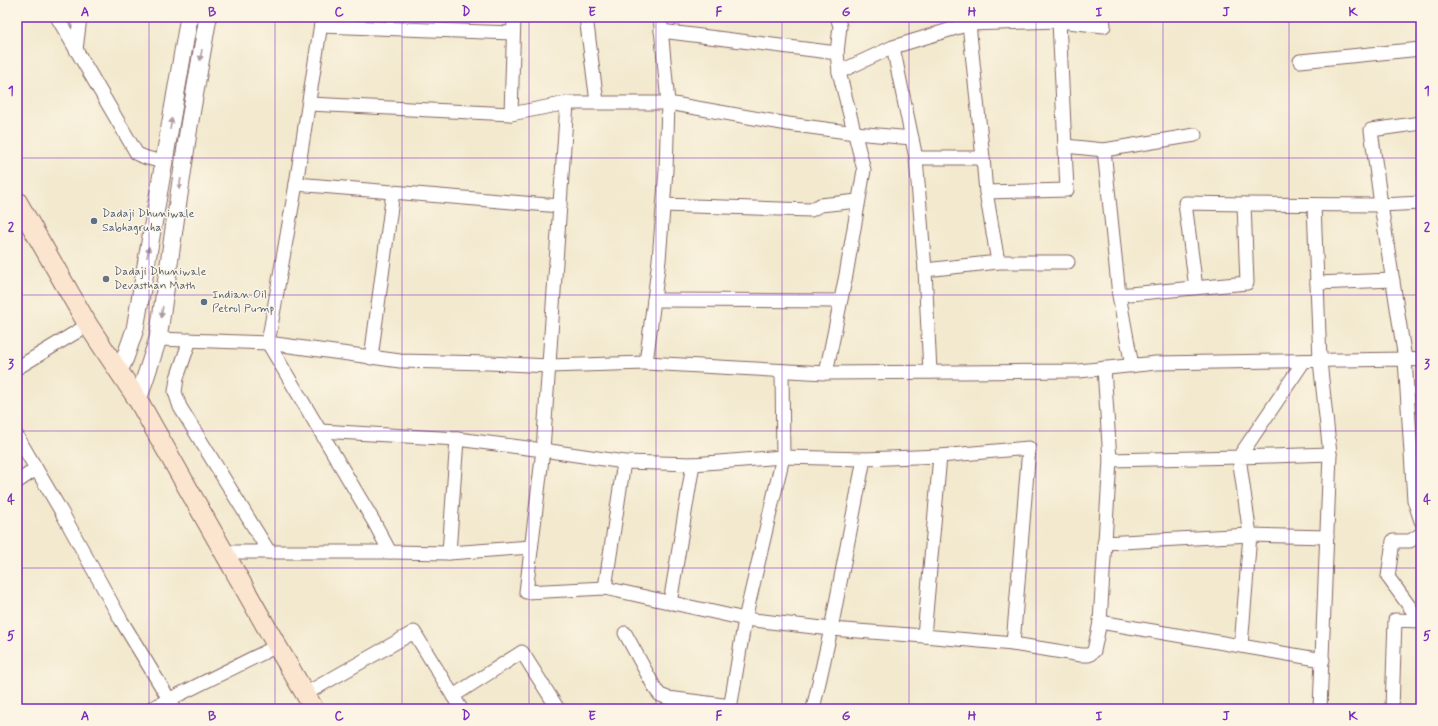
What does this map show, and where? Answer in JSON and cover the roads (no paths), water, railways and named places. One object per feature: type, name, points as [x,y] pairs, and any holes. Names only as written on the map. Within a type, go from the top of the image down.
[{"type":"main road","points":[[17,201],[88,326],[138,400],[309,701]]},
{"type":"street","points":[[57,17],[137,154],[164,162]]},
{"type":"street","points":[[76,50],[80,17]]},
{"type":"street","points":[[119,371],[128,352],[135,329],[189,17]]},
{"type":"street","points":[[138,400],[158,339],[189,126],[208,17]]},
{"type":"street","points":[[511,114],[514,17]]},
{"type":"street","points":[[586,17],[597,102]]},
{"type":"street","points":[[646,363],[664,205],[666,170],[668,103],[660,17]]},
{"type":"street","points":[[826,374],[864,170],[839,72],[837,53],[840,26],[837,17]]},
{"type":"street","points":[[839,72],[893,47],[969,24],[1025,19],[1104,26],[1103,17]]},
{"type":"street","points":[[390,552],[374,522],[268,343],[296,184],[322,21],[513,33]]},
{"type":"street","points":[[986,192],[1067,190],[1059,21]]},
{"type":"street","points":[[969,24],[986,192],[998,262]]},
{"type":"street","points":[[661,31],[837,53]]},
{"type":"street","points":[[893,47],[916,158],[925,270],[930,372]]},
{"type":"street","points":[[1300,61],[1421,49]]},
{"type":"street","points":[[567,103],[543,450],[526,592],[605,588],[745,619],[831,629],[1013,644],[1089,655],[1094,651],[1100,622],[1110,460],[1104,368]]},
{"type":"street","points":[[309,104],[511,114],[567,103],[668,103],[788,124],[855,133],[912,138]]},
{"type":"street","points":[[1421,123],[1371,130],[1405,360],[1416,457],[1414,500],[1421,521]]},
{"type":"street","points":[[1065,146],[1104,150],[1195,135]]},
{"type":"street","points":[[1104,150],[1119,294],[1132,366]]},
{"type":"street","points":[[916,158],[983,158]]},
{"type":"street","points":[[296,184],[560,206]]},
{"type":"street","points":[[371,358],[393,192]]},
{"type":"street","points":[[664,205],[811,210],[820,204],[858,201]]},
{"type":"street","points":[[1196,288],[1185,203],[1381,205],[1421,203]]},
{"type":"street","points":[[1119,294],[1247,284],[1244,204]]},
{"type":"street","points":[[1314,205],[1320,361],[1330,454],[1320,709]]},
{"type":"street","points":[[925,270],[998,262],[1068,262]]},
{"type":"street","points":[[1317,283],[1393,280]]},
{"type":"street","points":[[654,300],[840,301]]},
{"type":"street","points":[[17,368],[88,326]]},
{"type":"street","points":[[158,339],[268,343],[400,361],[548,366],[646,363],[826,374],[1079,371],[1156,363],[1421,360]]},
{"type":"street","points":[[190,340],[177,378],[175,392],[180,407],[269,552]]},
{"type":"street","points":[[1241,646],[1250,534],[1239,456],[1304,361]]},
{"type":"street","points":[[625,634],[660,695],[668,698],[731,707],[745,619],[783,456],[782,371]]},
{"type":"street","points":[[320,431],[457,439],[624,462],[693,464],[783,456],[864,459],[940,456],[1028,448],[1013,644]]},
{"type":"street","points":[[17,436],[121,620],[172,704]]},
{"type":"street","points":[[450,553],[457,439]]},
{"type":"street","points":[[1110,460],[1330,454]]},
{"type":"street","points":[[924,636],[940,456]]},
{"type":"street","points":[[813,709],[831,629],[864,459]]},
{"type":"street","points":[[605,588],[624,462]]},
{"type":"street","points":[[670,603],[693,464]]},
{"type":"street","points":[[17,482],[36,469]]},
{"type":"street","points":[[1104,543],[1250,534],[1327,537]]},
{"type":"street","points":[[1421,534],[1410,540],[1393,540],[1388,577],[1421,621]]},
{"type":"street","points":[[224,552],[450,553],[531,547]]},
{"type":"street","points":[[1392,709],[1396,620],[1421,621]]},
{"type":"street","points":[[1100,622],[1323,660]]},
{"type":"street","points":[[309,701],[414,632],[461,709]]},
{"type":"street","points":[[150,709],[172,704],[277,646]]},
{"type":"street","points":[[453,696],[522,652],[558,709]]},
{"type":"place","name":"Dadaji Dhuniwale Sabhagruha","points":[[94,221]]},
{"type":"place","name":"Dadaji Dhuniwale Devasthan Math","points":[[106,279]]},
{"type":"place","name":"Indian Oil Petrol Pump","points":[[204,302]]}]
